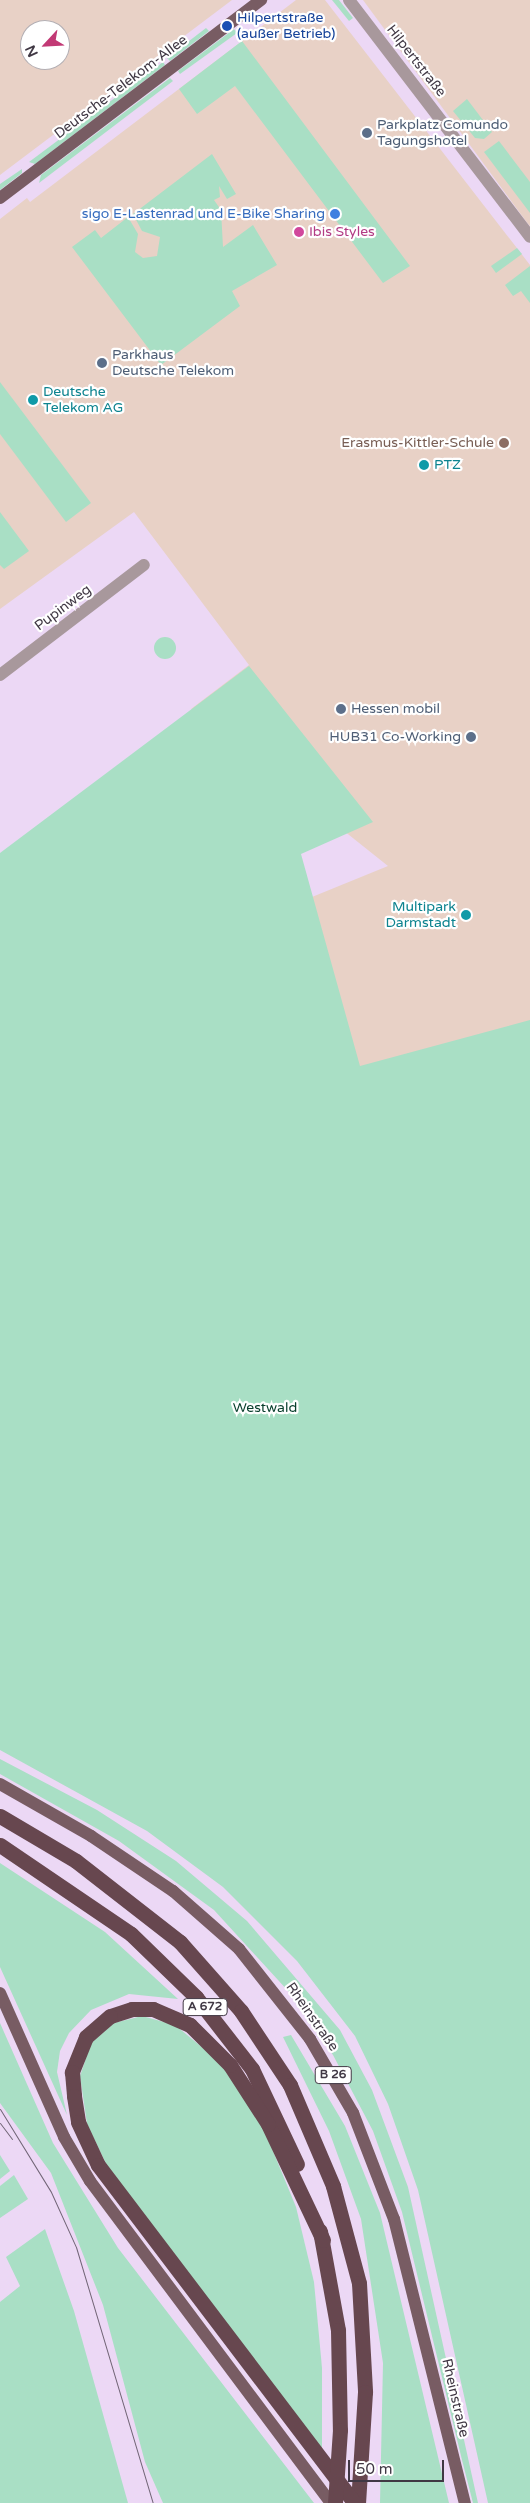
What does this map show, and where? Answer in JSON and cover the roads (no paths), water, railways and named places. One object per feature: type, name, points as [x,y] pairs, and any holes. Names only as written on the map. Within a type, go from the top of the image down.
[{"type":"highway","name":"A 672","points":[[0,1816],[76,1862],[180,1942],[241,2011],[290,2085],[333,2186],[359,2283],[365,2392],[362,2463],[357,2503]]},
{"type":"highway","name":"A 672","points":[[0,1845],[131,1934],[223,2028],[272,2103],[323,2240],[338,2330],[340,2430],[335,2503]]},
{"type":"highway","points":[[323,2240],[264,2118],[230,2065],[190,2025],[153,2009],[132,2009],[110,2016],[86,2037],[72,2072],[74,2096],[78,2122],[98,2165],[357,2503]]},
{"type":"main road","name":"Deutsche-Telekom-Allee","points":[[0,198],[261,0]]},
{"type":"main road","name":"Rheinstraße","points":[[0,1784],[91,1836],[173,1891],[239,1949],[310,2039],[352,2113],[394,2219],[465,2503]]},
{"type":"main road","points":[[0,1993],[64,2137],[90,2181],[330,2503]]},
{"type":"street","name":"Hilpertstraße","points":[[349,0],[530,237]]},
{"type":"street","name":"Pupinweg","points":[[0,675],[144,566]]},
{"type":"tram line","points":[[0,2109],[51,2192],[76,2247],[153,2503]]},
{"type":"tram line","points":[[0,2123],[12,2139]]},
{"type":"place","name":"Hilpertstraße (außer Betrieb)","points":[[227,26]]},
{"type":"place","name":"Parkplatz Comundo Tagungshotel","points":[[367,133]]},
{"type":"place","name":"sigo E-Lastenrad und E-Bike Sharing","points":[[335,214]]},
{"type":"place","name":"Ibis Styles","points":[[299,232]]},
{"type":"place","name":"Parkhaus Deutsche Telekom","points":[[102,363]]},
{"type":"place","name":"Deutsche Telekom AG","points":[[33,400]]},
{"type":"place","name":"Erasmus-Kittler-Schule","points":[[504,443]]},
{"type":"place","name":"PTZ","points":[[424,465]]},
{"type":"place","name":"Hessen mobil","points":[[341,709]]},
{"type":"place","name":"HUB31 Co-Working","points":[[471,737]]},
{"type":"place","name":"Multipark Darmstadt","points":[[466,915]]},
{"type":"park label","name":"Westwald","points":[[265,1408]]}]
